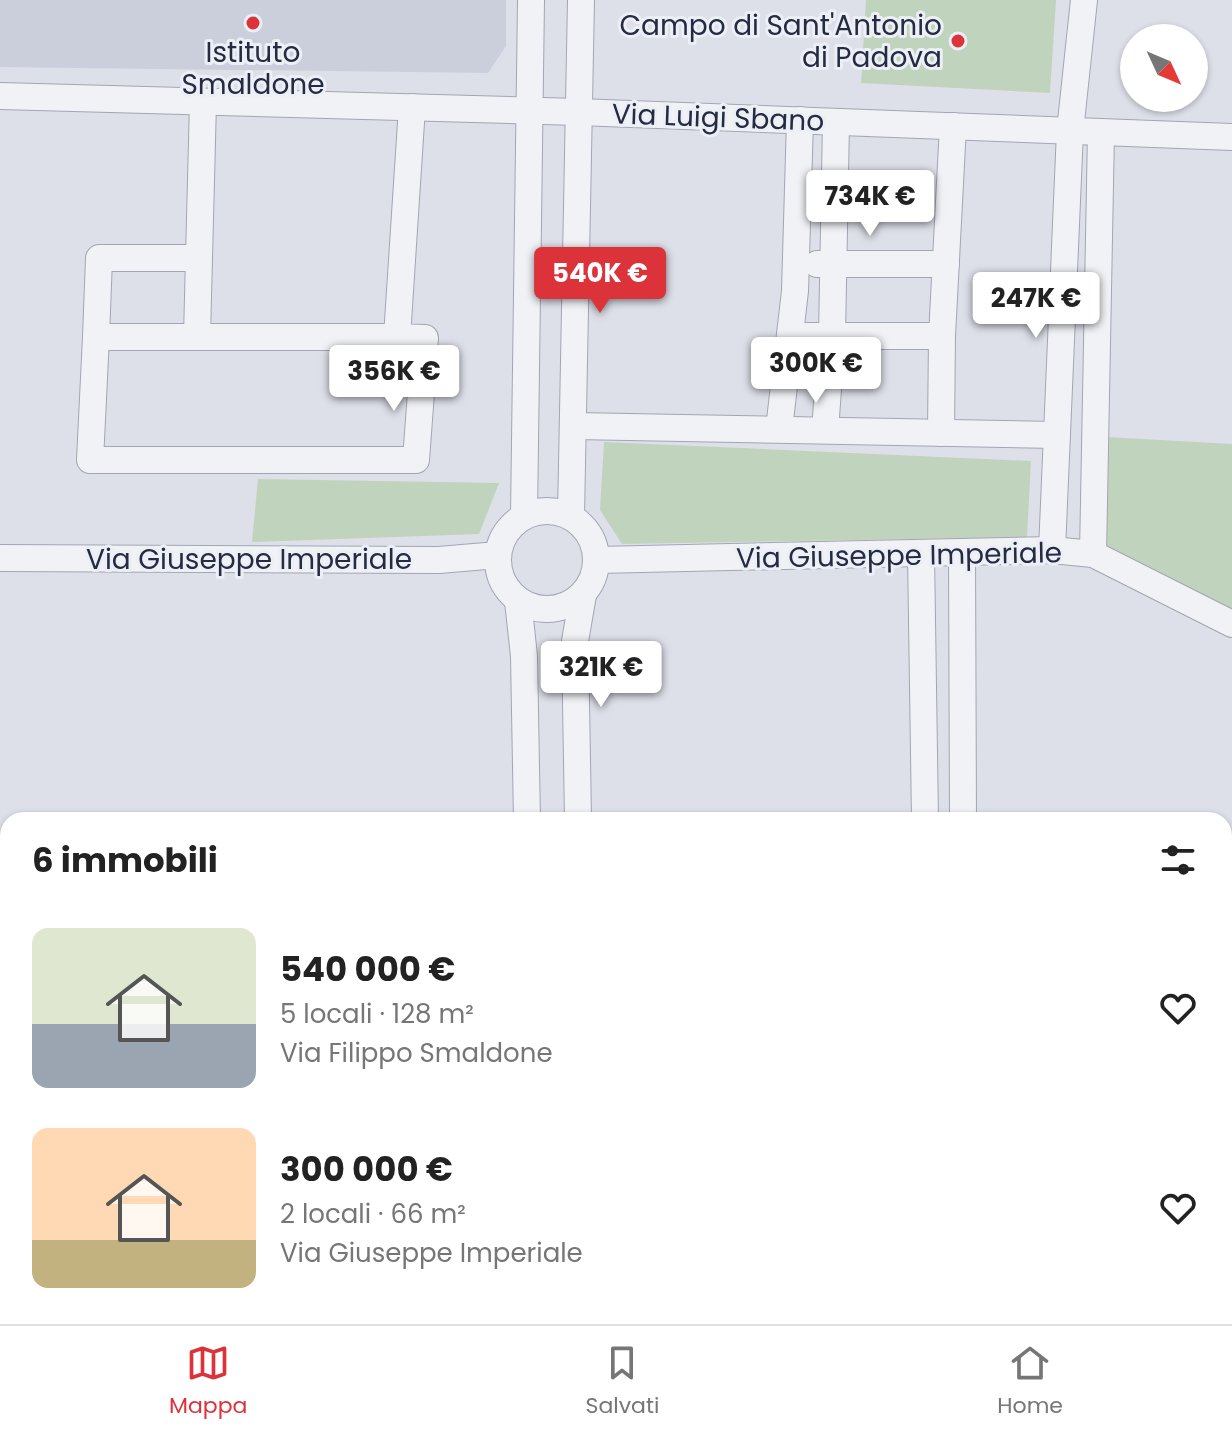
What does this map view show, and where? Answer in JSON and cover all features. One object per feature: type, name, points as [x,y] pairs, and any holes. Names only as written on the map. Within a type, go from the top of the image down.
[{"type":"street","points":[[524,516],[531,0]]},
{"type":"street","points":[[571,516],[581,0]]},
{"type":"street","points":[[1052,550],[1070,131],[1084,0]]},
{"type":"street","name":"Via Luigi Sbano","points":[[0,96],[530,110],[1232,137]]},
{"type":"street","points":[[197,336],[203,102]]},
{"type":"street","points":[[397,337],[412,107]]},
{"type":"street","points":[[779,429],[796,266],[800,120]]},
{"type":"street","points":[[825,430],[832,336],[836,122]]},
{"type":"street","points":[[941,433],[942,336],[953,126]]},
{"type":"street","points":[[1093,554],[1101,132]]},
{"type":"street","points":[[96,337],[425,338],[416,460],[90,460],[99,258],[199,258]]},
{"type":"street","points":[[796,266],[833,263],[946,264]]},
{"type":"street","points":[[790,336],[942,336]]},
{"type":"street","points":[[574,426],[1057,435]]},
{"type":"street","points":[[554,511],[571,516],[583,526],[595,546],[597,560],[594,579],[583,595],[568,605],[550,610],[530,607],[518,601],[505,588],[500,575],[498,555],[503,539],[524,516],[554,511]]},
{"type":"street","name":"Via Giuseppe Imperiale","points":[[597,560],[1052,550],[1093,554],[1232,624]]},
{"type":"street","points":[[962,552],[963,812]]},
{"type":"street","points":[[921,553],[925,812]]},
{"type":"street","name":"Via Giuseppe Imperiale","points":[[0,558],[439,560],[498,555]]},
{"type":"street","points":[[578,812],[575,641],[583,595]]},
{"type":"street","points":[[518,601],[524,656],[527,812]]},
{"type":"shaded area","name":"Istituto Smaldone","points":[[0,0],[506,0],[506,46],[488,73],[0,67]]},
{"type":"green space","name":"Campo di Sant'Antonio di Padova","points":[[866,0],[1056,0],[1050,93],[861,83]]},
{"type":"green space","points":[[1107,437],[1232,444],[1232,624],[1093,554]]},
{"type":"green space","points":[[604,442],[1031,461],[1027,537],[622,544],[600,510]]},
{"type":"green space","points":[[258,479],[499,483],[479,534],[252,542]]},
{"type":"place","name":"Istituto Smaldone","points":[[253,23]]},
{"type":"place","name":"Campo di Sant'Antonio di Padova","points":[[958,41]]}]
